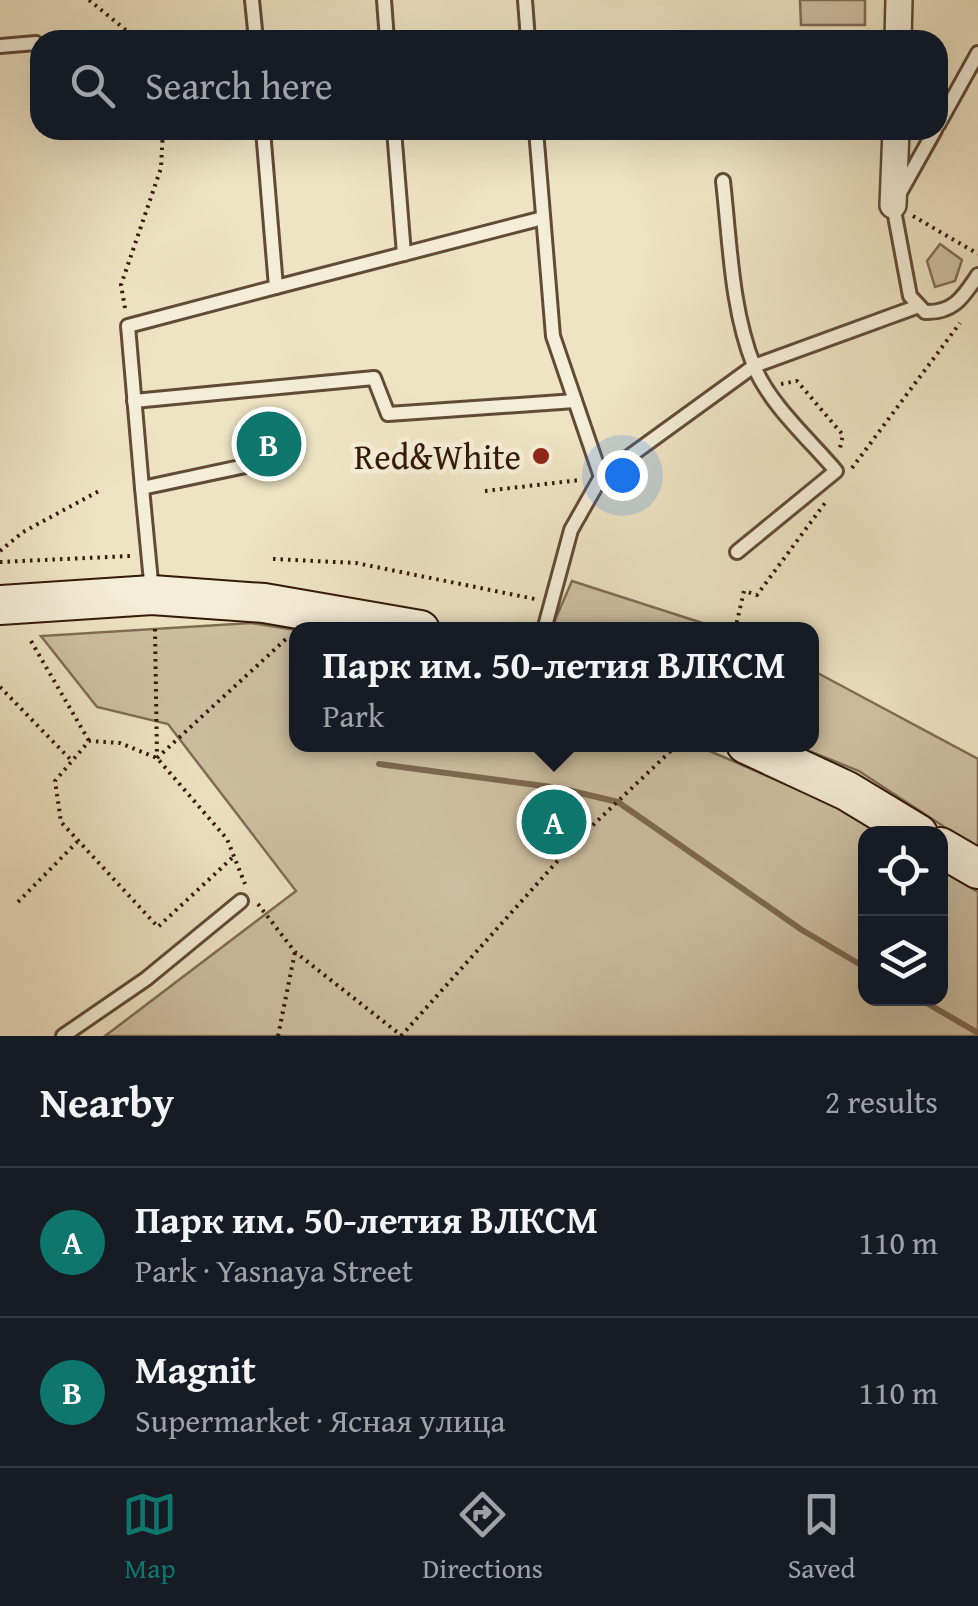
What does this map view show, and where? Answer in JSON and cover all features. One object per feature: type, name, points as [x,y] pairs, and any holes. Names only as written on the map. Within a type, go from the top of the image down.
[{"type":"street","points":[[898,30],[899,0]]},
{"type":"street","points":[[894,205],[896,140]]},
{"type":"street","points":[[0,604],[154,612],[264,603],[374,622]]},
{"type":"street","points":[[763,752],[846,791],[905,826]]},
{"type":"street","points":[[948,851],[977,867]]},
{"type":"lane","points":[[252,0],[255,30]]},
{"type":"lane","points":[[384,0],[386,30]]},
{"type":"lane","points":[[525,0],[527,30]]},
{"type":"lane","points":[[0,46],[30,44]]},
{"type":"lane","points":[[948,106],[978,53]]},
{"type":"lane","points":[[264,140],[276,287]]},
{"type":"lane","points":[[395,140],[404,254]]},
{"type":"lane","points":[[537,140],[553,336],[601,477]]},
{"type":"lane","points":[[929,140],[894,205],[907,285],[916,307],[925,312],[947,310],[959,302],[978,275]]},
{"type":"lane","points":[[723,181],[738,306],[754,366],[766,388],[842,472],[736,552]]},
{"type":"lane","points":[[154,612],[128,326],[543,218]]},
{"type":"lane","points":[[546,622],[570,530],[601,477],[754,366],[916,307]]},
{"type":"lane","points":[[134,401],[374,378],[388,414],[575,401]]},
{"type":"lane","points":[[142,488],[278,459]]},
{"type":"lane","points":[[63,1036],[146,979],[241,901]]},
{"type":"path","points":[[89,0],[126,30]]},
{"type":"path","points":[[128,326],[122,284],[160,168],[162,140]]},
{"type":"path","points":[[894,205],[978,254]]},
{"type":"path","points":[[842,472],[968,313]]},
{"type":"path","points":[[766,388],[796,381],[842,436],[842,472]]},
{"type":"path","points":[[485,491],[601,477]]},
{"type":"path","points":[[0,551],[23,532],[99,490]]},
{"type":"path","points":[[737,622],[744,591],[757,595],[826,504]]},
{"type":"path","points":[[0,562],[149,555]]},
{"type":"path","points":[[274,559],[356,563],[552,602]]},
{"type":"path","points":[[154,612],[157,758]]},
{"type":"path","points":[[157,758],[286,639]]},
{"type":"path","points":[[31,641],[89,741]]},
{"type":"path","points":[[0,687],[70,758]]},
{"type":"path","points":[[232,858],[158,927],[61,822],[54,782],[70,758],[89,741],[120,743],[157,758],[227,839],[250,894],[296,952],[401,1036],[570,847],[670,752]]},
{"type":"path","points":[[18,902],[78,842]]},
{"type":"path","points":[[278,1036],[296,952]]},
{"type":"shaded area","points":[[800,0],[865,0],[865,25],[801,25]]},
{"type":"shaded area","points":[[940,244],[962,260],[955,281],[935,287],[927,261]]},
{"type":"shaded area","points":[[572,581],[699,622],[554,622]]},
{"type":"shaded area","points":[[251,623],[289,629],[289,752],[712,752],[845,810],[871,826],[858,826],[858,1006],[948,1006],[948,873],[978,892],[978,1036],[105,1036],[296,891],[168,724],[97,707],[41,636]]},
{"type":"shaded area","points":[[819,674],[978,759],[978,849],[859,771],[812,752],[819,752]]},
{"type":"waterway","points":[[379,764],[559,788],[618,802],[802,930],[858,963]]},
{"type":"waterway","points":[[932,1006],[978,1033]]},
{"type":"place","name":"Magnit","points":[[269,444]]},
{"type":"place","name":"Red&White","points":[[541,456]]},
{"type":"place","name":"Парк им. 50-летия ВЛКСМ","points":[[554,822]]}]
